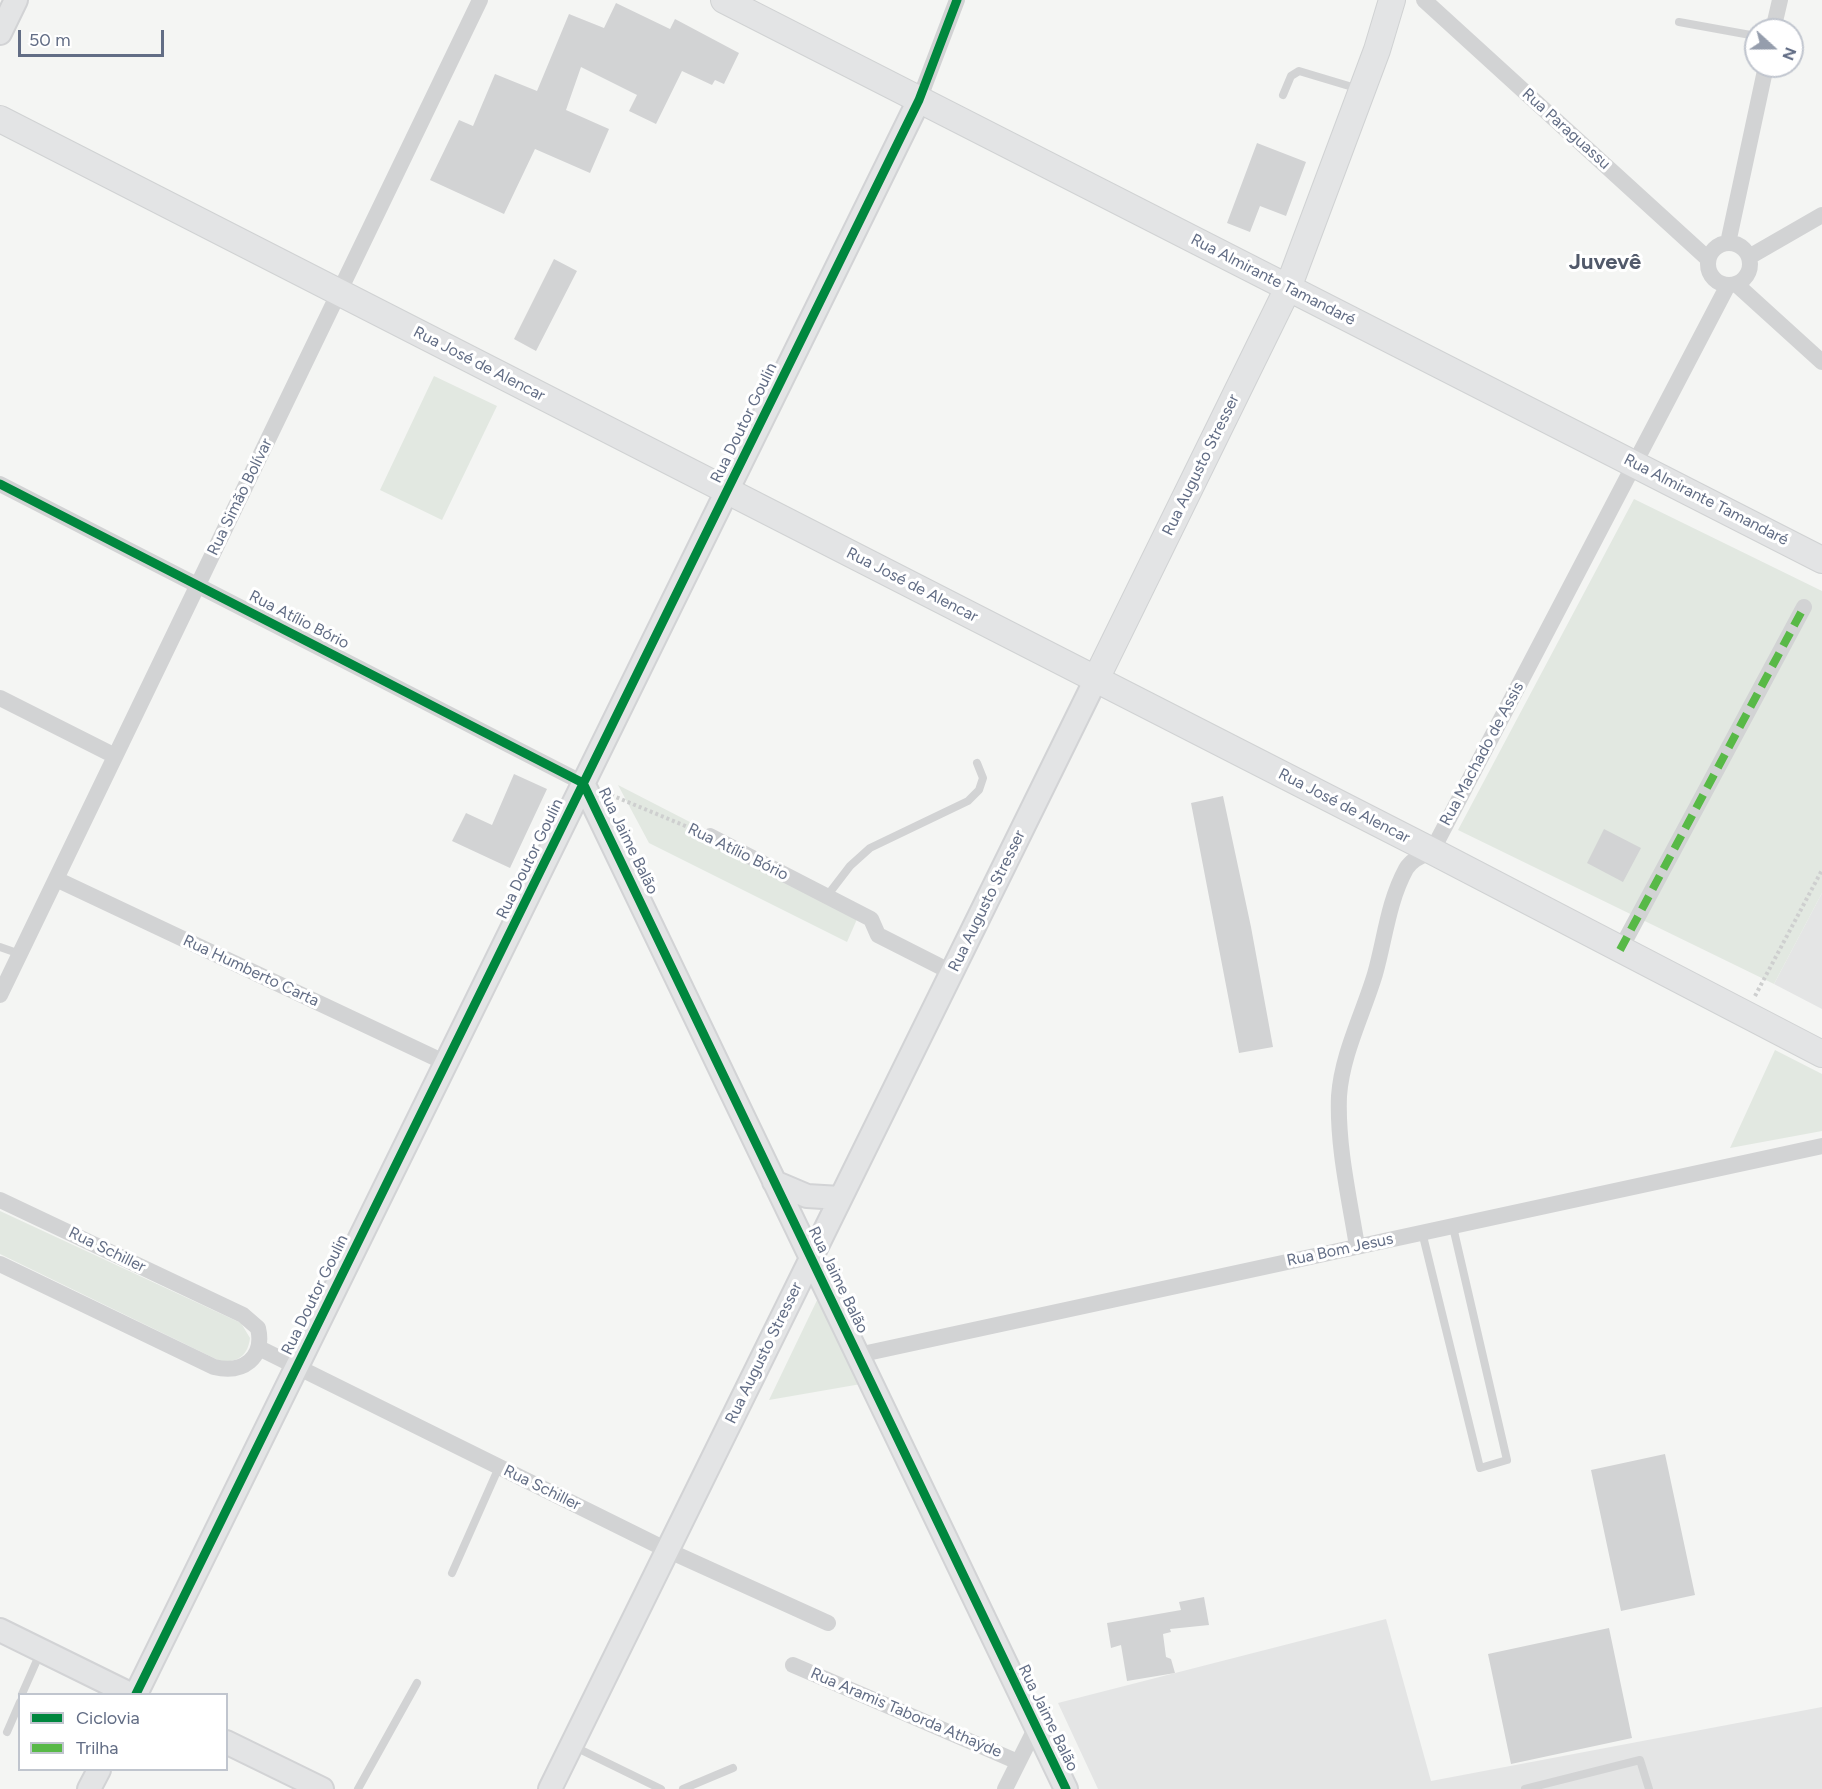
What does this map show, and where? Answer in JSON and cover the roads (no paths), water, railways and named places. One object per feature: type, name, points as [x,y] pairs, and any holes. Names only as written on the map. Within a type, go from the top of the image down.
[{"type":"main road","name":"Rua Almirante Tamandaré","points":[[724,0],[1822,560]]},
{"type":"main road","name":"Rua Augusto Stresser","points":[[1095,679],[1288,288],[1363,89],[1392,0]]},
{"type":"main road","points":[[1377,50],[1410,0]]},
{"type":"main road","name":"Rua José de Alencar","points":[[0,119],[1432,851],[1822,1054]]},
{"type":"street","points":[[0,33],[16,0]]},
{"type":"street","name":"Rua Simão Bolívar","points":[[0,995],[480,0]]},
{"type":"street","name":"Rua Doutor Goulin","points":[[137,1693],[919,100],[957,0]]},
{"type":"street","name":"Rua Paraguassu","points":[[1424,0],[1708,259]]},
{"type":"street","points":[[1776,18],[1780,0]]},
{"type":"street","points":[[1728,243],[1763,78]]},
{"type":"street","points":[[1749,257],[1822,215]]},
{"type":"street","points":[[1732,284],[1746,276],[1749,257],[1741,246],[1728,243],[1716,248],[1708,259],[1712,276],[1732,284],[1822,362]]},
{"type":"street","name":"Rua Machado de Assis","points":[[1357,1246],[1343,1155],[1339,1098],[1341,1077],[1375,972],[1394,899],[1407,868],[1414,860],[1432,851],[1634,464],[1732,284]]},
{"type":"street","name":"Rua Atílio Bório","points":[[0,484],[583,783]]},
{"type":"street","points":[[1620,950],[1804,607]]},
{"type":"street","name":"Rua Augusto Stresser","points":[[550,1789],[1095,679]]},
{"type":"street","points":[[0,698],[115,756]]},
{"type":"street","name":"Rua Jaime Balão","points":[[583,783],[1066,1789]]},
{"type":"street","name":"Rua Atílio Bório","points":[[710,836],[871,919],[879,935],[951,972]]},
{"type":"street","name":"Rua Humberto Carta","points":[[56,879],[446,1063]]},
{"type":"street","name":"Rua Bom Jesus","points":[[858,1355],[1822,1146]]},
{"type":"street","points":[[774,1182],[807,1196],[840,1198]]},
{"type":"street","name":"Rua Schiller","points":[[0,1200],[243,1315],[258,1328],[260,1348],[297,1367],[667,1550],[828,1623]]},
{"type":"street","points":[[0,1264],[214,1367],[225,1370],[244,1366],[260,1348]]},
{"type":"street","points":[[0,1630],[126,1693]]},
{"type":"street","name":"Rua Aramis Taborda Athaýde","points":[[793,1665],[1018,1762]]},
{"type":"street","points":[[1005,1789],[1036,1726]]},
{"type":"street","points":[[228,1743],[322,1789]]},
{"type":"street","points":[[89,1789],[98,1771]]},
{"type":"lane","points":[[1679,22],[1744,34]]},
{"type":"lane","points":[[1283,95],[1291,76],[1299,71],[1363,89]]},
{"type":"lane","points":[[827,896],[850,866],[870,848],[968,801],[979,789],[983,778],[977,763]]},
{"type":"lane","points":[[0,947],[20,954]]},
{"type":"lane","points":[[1422,1232],[1480,1468],[1507,1460],[1453,1227]]},
{"type":"lane","points":[[452,1573],[500,1467]]},
{"type":"lane","points":[[23,1693],[41,1650]]},
{"type":"lane","points":[[358,1789],[417,1683]]},
{"type":"lane","points":[[7,1732],[18,1707]]},
{"type":"lane","points":[[571,1745],[661,1789]]},
{"type":"lane","points":[[1525,1789],[1640,1760],[1649,1789]]},
{"type":"lane","points":[[683,1789],[733,1768]]},
{"type":"district","name":"Juvevê","points":[[1605,263]]}]
